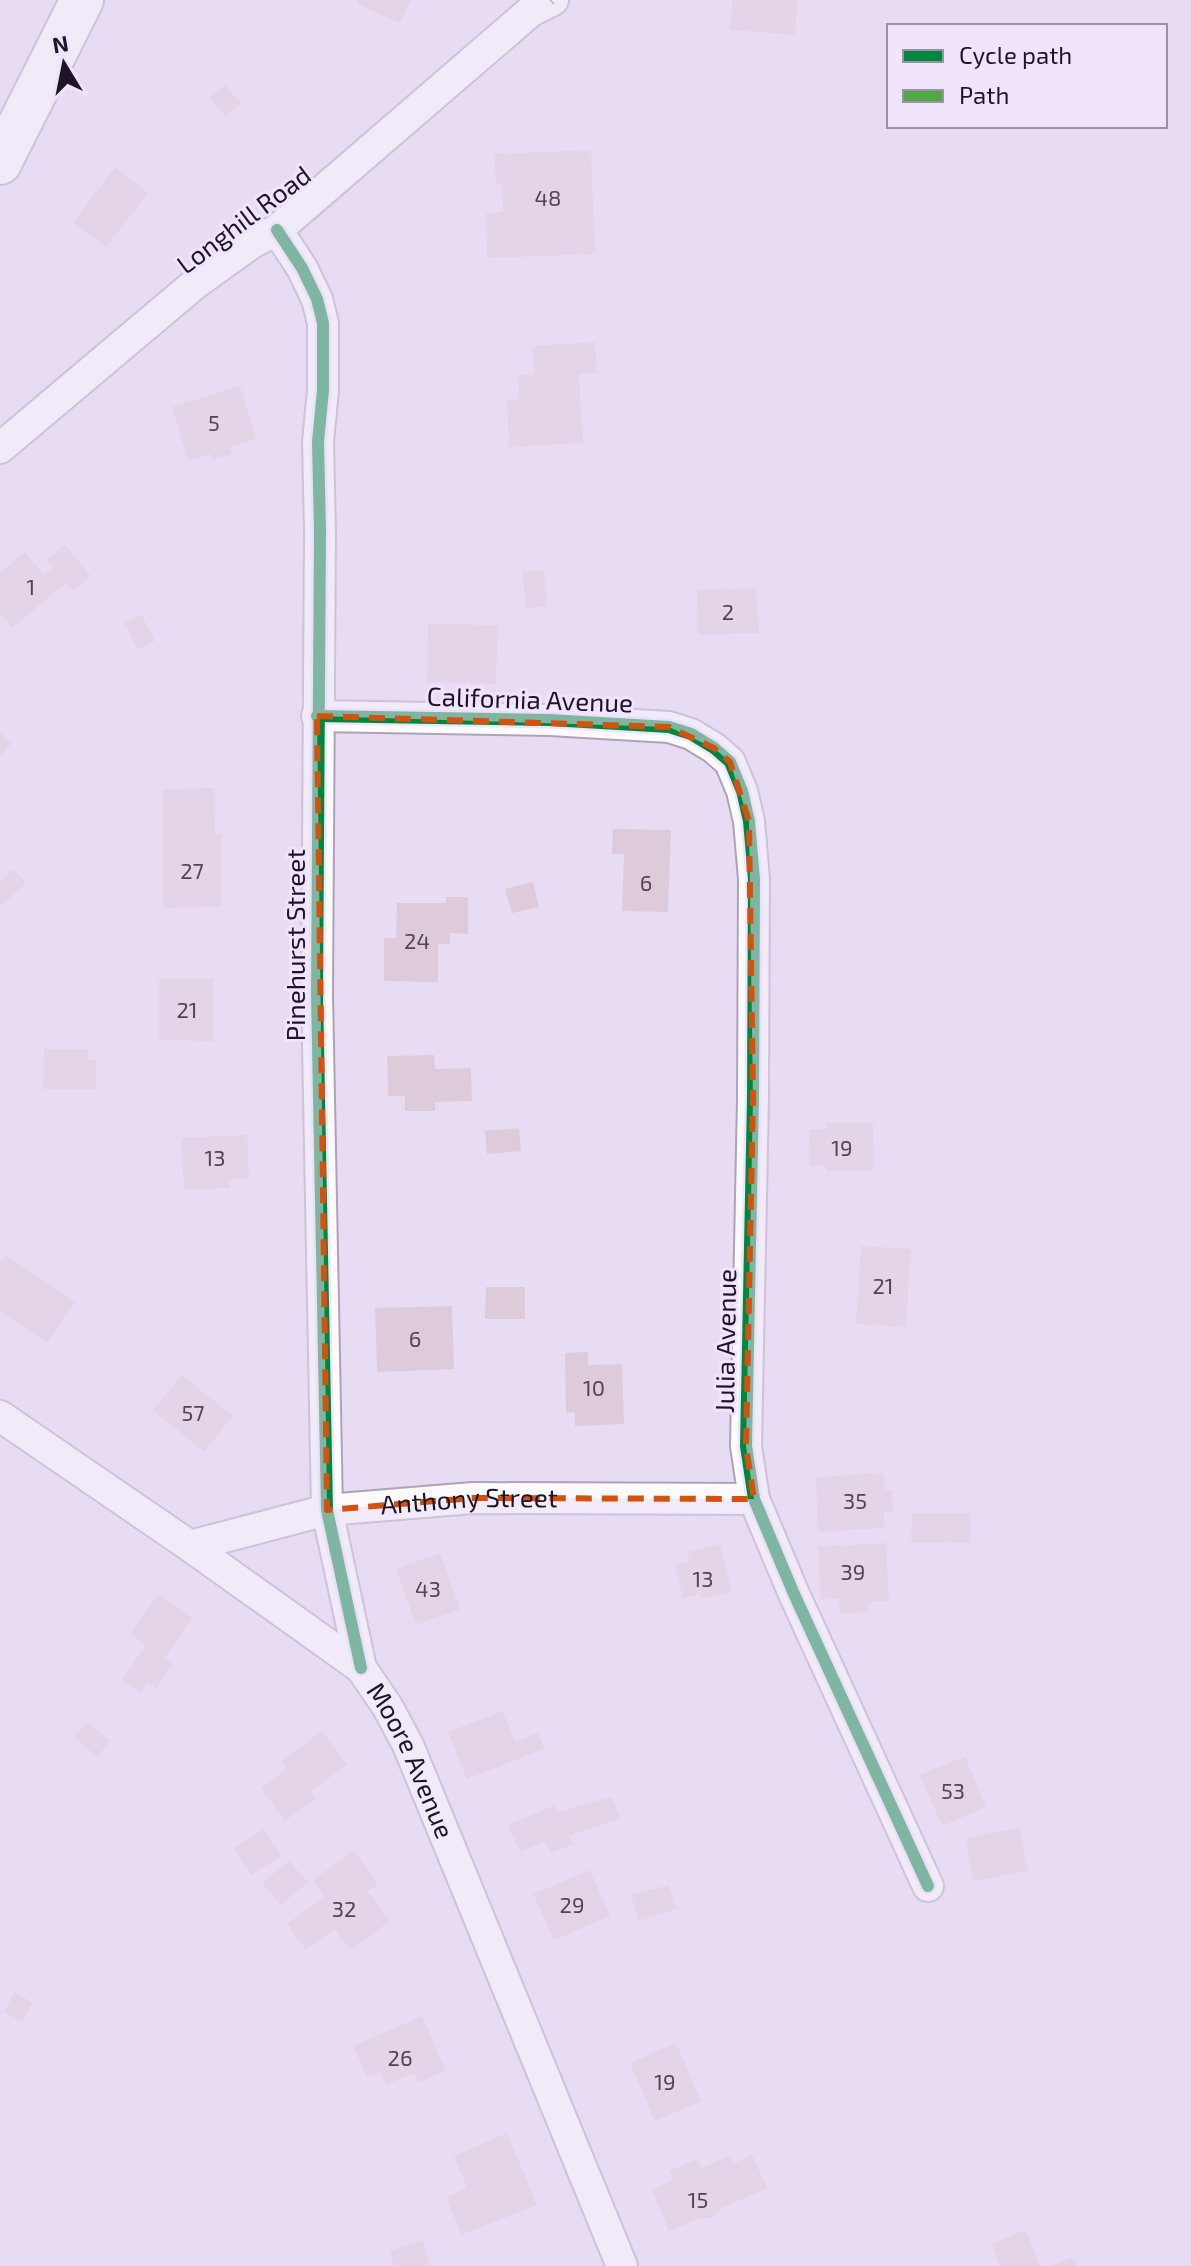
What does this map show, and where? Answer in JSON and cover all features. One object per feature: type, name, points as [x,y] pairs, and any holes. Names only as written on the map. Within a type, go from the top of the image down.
[{"type":"main road","points":[[0,163],[82,0]]},
{"type":"street","name":"Longhill Road","points":[[0,448],[196,283],[252,243],[277,230],[531,11],[553,0]]},
{"type":"street","name":"Pinehurst Street","points":[[277,230],[302,268],[317,299],[323,323],[323,390],[318,442],[317,994],[327,1510],[361,1668]]},
{"type":"street","name":"California Avenue","points":[[317,716],[550,720],[669,727],[691,734],[730,762]]},
{"type":"street","name":"Julia Avenue","points":[[730,762],[742,791],[749,821],[754,879],[746,1446],[754,1499],[794,1594],[928,1886]]},
{"type":"street","name":"Moore Avenue","points":[[0,1416],[361,1668],[408,1745],[622,2266]]},
{"type":"street","name":"Anthony Street","points":[[190,1546],[327,1510],[473,1498],[754,1499]]},
{"type":"highlighted area","points":[[317,716],[669,727],[714,748],[730,762],[749,821],[753,1098],[746,1446],[754,1499],[473,1498],[327,1510]]},
{"type":"building","points":[[358,0],[411,0],[400,23],[357,4]]},
{"type":"building","points":[[732,0],[798,0],[795,35],[730,30]]},
{"type":"building","points":[[225,85],[241,103],[225,116],[210,98]]},
{"type":"building","points":[[591,150],[595,254],[487,258],[486,213],[503,212],[502,185],[496,184],[494,154]]},
{"type":"building","points":[[115,167],[148,193],[106,247],[73,222]]},
{"type":"building","points":[[595,342],[597,373],[579,374],[583,443],[509,447],[507,400],[519,399],[518,375],[534,374],[533,346]]},
{"type":"building","points":[[240,386],[256,439],[230,447],[232,454],[212,460],[211,454],[188,461],[172,407]]},
{"type":"building","points":[[65,545],[91,576],[73,591],[66,583],[12,628],[0,613],[0,573],[25,552],[44,575],[53,567],[47,559]]},
{"type":"building","points":[[544,570],[547,606],[526,608],[522,572]]},
{"type":"building","points":[[756,588],[759,633],[698,635],[697,590]]},
{"type":"building","points":[[141,614],[155,641],[138,650],[124,623]]},
{"type":"building","points":[[428,624],[498,625],[496,684],[427,682]]},
{"type":"building","points":[[0,732],[12,743],[0,757]]},
{"type":"building","points":[[214,788],[215,834],[222,835],[222,907],[163,908],[162,789]]},
{"type":"building","points":[[613,829],[671,830],[668,912],[622,911],[624,854],[612,854]]},
{"type":"building","points":[[13,869],[26,883],[2,906],[0,882]]},
{"type":"building","points":[[533,882],[539,907],[512,913],[505,889]]},
{"type":"building","points":[[446,897],[468,897],[468,934],[450,933],[450,944],[438,944],[438,982],[384,981],[384,938],[396,938],[397,903],[446,903]]},
{"type":"building","points":[[159,979],[214,979],[214,1041],[159,1040]]},
{"type":"building","points":[[44,1049],[88,1049],[88,1060],[96,1060],[96,1089],[43,1089]]},
{"type":"building","points":[[434,1055],[435,1069],[471,1068],[472,1101],[435,1102],[435,1111],[405,1111],[405,1096],[388,1096],[387,1056]]},
{"type":"building","points":[[826,1123],[873,1123],[874,1170],[826,1171],[826,1166],[810,1166],[809,1130],[826,1129]]},
{"type":"building","points":[[519,1128],[521,1151],[487,1154],[485,1131]]},
{"type":"building","points":[[247,1135],[249,1178],[229,1179],[230,1188],[184,1190],[181,1138]]},
{"type":"building","points":[[861,1246],[911,1249],[906,1327],[856,1324]]},
{"type":"building","points":[[6,1255],[75,1302],[47,1343],[0,1311],[0,1263]]},
{"type":"building","points":[[486,1287],[525,1287],[525,1319],[485,1319]]},
{"type":"building","points":[[452,1306],[454,1369],[377,1372],[375,1308]]},
{"type":"building","points":[[588,1352],[588,1365],[622,1364],[624,1424],[575,1426],[575,1412],[566,1413],[565,1353]]},
{"type":"building","points":[[182,1375],[233,1416],[204,1452],[153,1410]]},
{"type":"building","points":[[884,1473],[885,1490],[892,1490],[893,1512],[884,1512],[885,1528],[818,1532],[816,1477]]},
{"type":"building","points":[[912,1513],[970,1513],[970,1543],[911,1542]]},
{"type":"building","points":[[886,1543],[889,1601],[869,1602],[869,1612],[840,1614],[839,1598],[820,1599],[818,1547]]},
{"type":"building","points":[[720,1544],[732,1592],[701,1599],[700,1594],[683,1598],[675,1565],[690,1562],[688,1552]]},
{"type":"building","points":[[440,1553],[460,1609],[416,1625],[396,1569]]},
{"type":"building","points":[[158,1594],[192,1618],[165,1658],[173,1663],[156,1688],[148,1682],[140,1693],[122,1680],[146,1645],[130,1634]]},
{"type":"building","points":[[503,1711],[515,1742],[538,1733],[544,1749],[467,1779],[448,1732]]},
{"type":"building","points":[[87,1722],[110,1741],[97,1757],[74,1737]]},
{"type":"building","points":[[322,1731],[347,1765],[311,1791],[316,1798],[285,1821],[261,1788],[286,1769],[281,1761]]},
{"type":"building","points":[[965,1756],[986,1807],[942,1826],[920,1775]]},
{"type":"building","points":[[612,1797],[620,1818],[569,1836],[573,1844],[551,1853],[545,1841],[520,1852],[508,1825],[555,1805],[558,1812]]},
{"type":"building","points":[[1020,1828],[1028,1871],[973,1881],[966,1838]]},
{"type":"building","points":[[264,1829],[281,1856],[251,1875],[234,1848]]},
{"type":"building","points":[[354,1850],[378,1884],[368,1891],[390,1921],[350,1950],[334,1929],[306,1950],[287,1924],[324,1897],[313,1880]]},
{"type":"building","points":[[289,1861],[308,1882],[281,1905],[262,1883]]},
{"type":"building","points":[[590,1870],[610,1916],[554,1940],[533,1894]]},
{"type":"building","points":[[669,1885],[676,1909],[639,1921],[631,1895]]},
{"type":"building","points":[[15,1992],[33,2003],[22,2022],[4,2012]]},
{"type":"building","points":[[422,2016],[446,2071],[419,2082],[414,2073],[386,2085],[381,2072],[367,2077],[353,2046]]},
{"type":"building","points":[[676,2043],[701,2101],[655,2121],[630,2063]]},
{"type":"building","points":[[507,2133],[537,2205],[461,2235],[446,2197],[467,2188],[454,2156]]},
{"type":"building","points":[[752,2155],[767,2188],[720,2209],[713,2218],[701,2218],[669,2231],[652,2190],[673,2180],[669,2171],[697,2159],[701,2168],[729,2156],[732,2164]]},
{"type":"building","points":[[1026,2230],[1040,2266],[1000,2266],[991,2244]]},
{"type":"building","points":[[422,2240],[430,2266],[394,2266],[389,2251]]},
{"type":"building","points":[[1073,2257],[1077,2266],[1050,2266]]},
{"type":"cycle path","points":[[277,230],[302,268],[317,299],[323,323],[323,390],[318,442],[317,994],[327,1510],[361,1668]]},
{"type":"cycle path","points":[[317,716],[550,720],[669,727],[691,734],[730,762],[742,791],[749,821],[754,879],[746,1446],[754,1499],[794,1594],[928,1886]]}]
